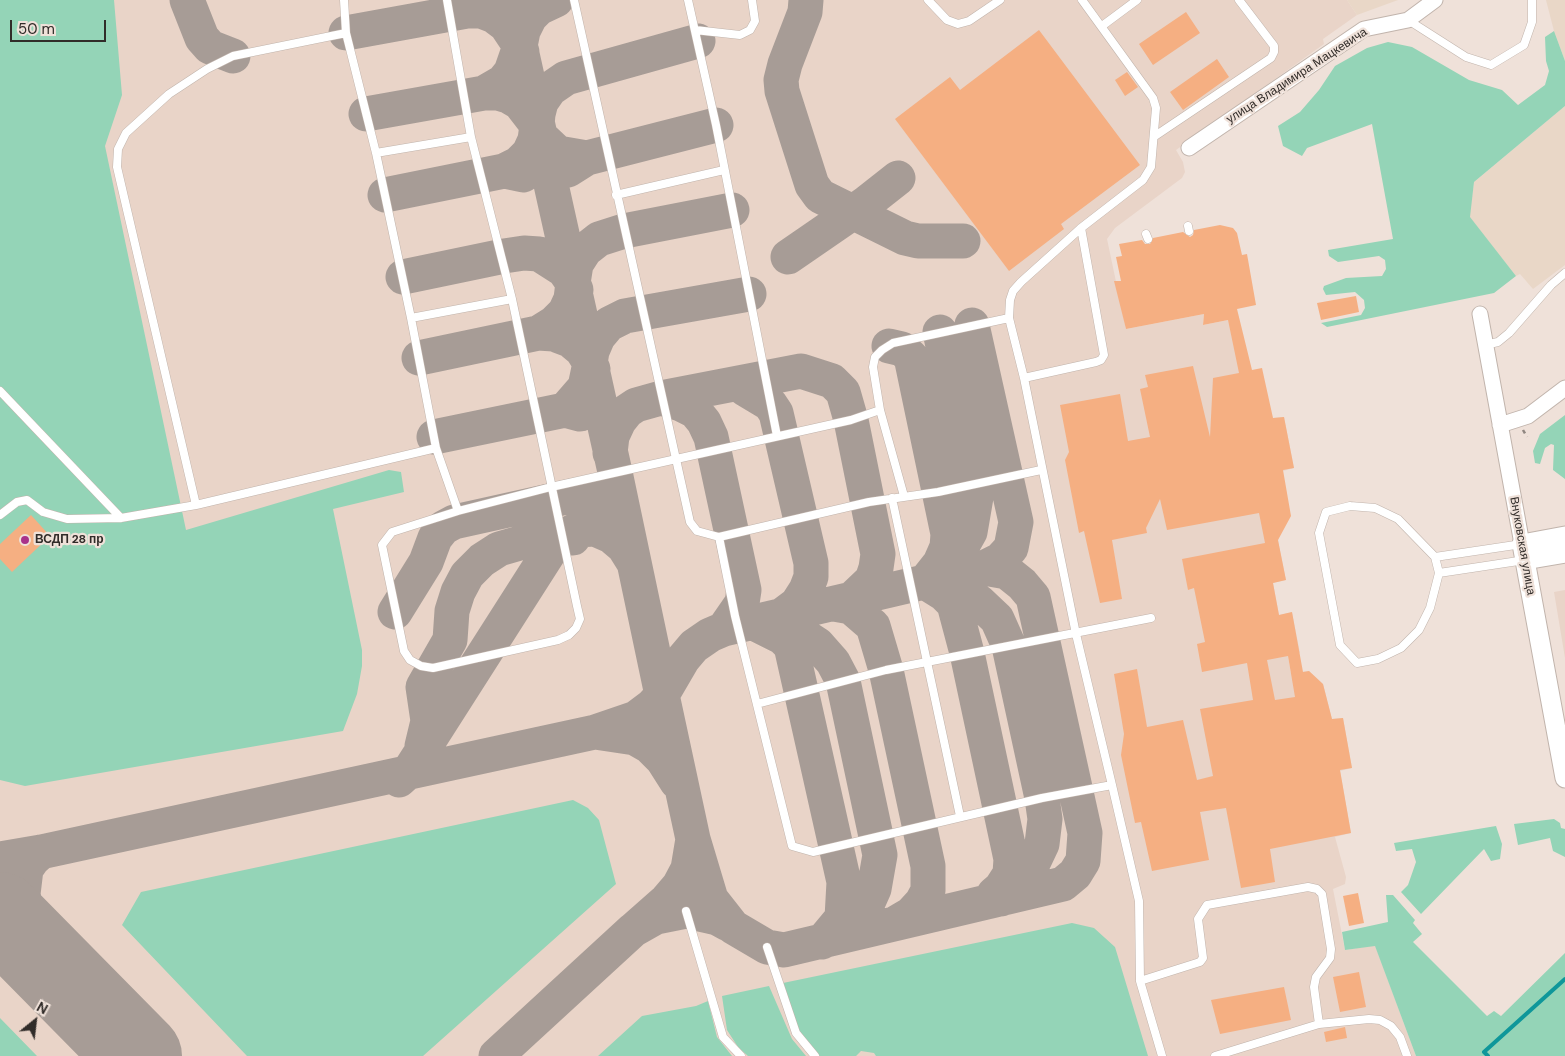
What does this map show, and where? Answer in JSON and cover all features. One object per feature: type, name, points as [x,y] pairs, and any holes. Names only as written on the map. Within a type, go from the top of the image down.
[{"type":"street","name":"улица Владимира Мацкевича","points":[[1189,148],[1364,30],[1408,20],[1435,0]]},
{"type":"street","name":"Внуковская улица","points":[[1480,314],[1565,778]]},
{"type":"street","points":[[1500,425],[1528,416],[1565,388]]},
{"type":"street","points":[[1524,552],[1565,536]]},
{"type":"street","points":[[1524,552],[1565,552]]},
{"type":"lane","points":[[344,0],[346,33],[376,153],[412,318],[436,448],[458,511]]},
{"type":"lane","points":[[447,0],[471,137],[512,299],[551,487],[580,619],[576,628],[569,635],[558,640],[430,669],[410,660],[404,650],[382,545],[392,532],[458,511],[551,487],[852,420],[880,410]]},
{"type":"lane","points":[[574,0],[674,459],[690,522],[696,532],[719,537],[892,498],[938,492],[1042,470]]},
{"type":"lane","points":[[688,0],[724,170],[776,436]]},
{"type":"lane","points":[[695,30],[740,35],[750,30],[755,21],[752,0]]},
{"type":"lane","points":[[928,0],[947,20],[958,24],[969,21],[1000,0]]},
{"type":"lane","points":[[1082,0],[1153,98],[1156,108],[1151,167],[1143,180],[1081,228],[1013,291],[1009,318],[1024,378],[1076,634],[1139,902],[1140,981],[1162,1056]]},
{"type":"lane","points":[[1102,26],[1137,0]]},
{"type":"lane","points":[[1155,136],[1271,58],[1274,46],[1239,0]]},
{"type":"lane","points":[[1408,20],[1466,57],[1491,65],[1524,45],[1532,22],[1532,0]]},
{"type":"lane","points":[[196,505],[117,167],[118,149],[126,133],[162,100],[207,69],[233,56],[346,33]]},
{"type":"lane","points":[[376,153],[471,137]]},
{"type":"lane","points":[[616,195],[724,170]]},
{"type":"lane","points":[[1024,378],[1096,362],[1101,360],[1104,355],[1081,228]]},
{"type":"lane","points":[[1485,345],[1498,342],[1509,333],[1551,285],[1565,273]]},
{"type":"lane","points":[[412,318],[512,299]]},
{"type":"lane","points":[[904,496],[880,410],[873,368],[875,357],[894,343],[1009,318]]},
{"type":"lane","points":[[0,391],[121,518]]},
{"type":"lane","points":[[0,515],[17,502],[27,500],[43,512],[67,519],[121,518],[196,505],[436,448]]},
{"type":"lane","points":[[892,498],[960,816]]},
{"type":"lane","points":[[1350,506],[1376,508],[1398,519],[1435,557],[1439,574],[1430,608],[1419,630],[1401,648],[1378,659],[1357,663],[1340,645],[1319,533],[1326,512],[1350,506]]},
{"type":"lane","points":[[719,537],[792,846],[813,852],[1076,790],[1112,785]]},
{"type":"lane","points":[[1435,557],[1524,552]]},
{"type":"lane","points":[[1439,574],[1524,552]]},
{"type":"lane","points":[[757,704],[886,670],[1151,618]]},
{"type":"lane","points":[[1140,981],[1200,962],[1203,958],[1198,919],[1207,905],[1308,887],[1317,889],[1322,894],[1331,949],[1330,958],[1316,977],[1314,987],[1319,1024]]},
{"type":"lane","points":[[686,911],[723,1036],[741,1056]]},
{"type":"lane","points":[[767,947],[796,1033],[815,1056]]},
{"type":"lane","points":[[1215,1056],[1224,1055],[1319,1024],[1380,1020],[1391,1026],[1400,1037],[1407,1056]]},
{"type":"shaded area","points":[[0,0],[1347,0],[1357,15],[1323,39],[1324,44],[1176,150],[1183,162],[1185,172],[1182,178],[1115,228],[1107,239],[1126,329],[1204,314],[1203,325],[1228,320],[1273,418],[1284,417],[1294,468],[1283,471],[1278,541],[1286,580],[1273,583],[1279,615],[1292,612],[1300,653],[1288,656],[1291,673],[1309,671],[1323,684],[1332,719],[1343,718],[1352,768],[1340,771],[1351,833],[1335,837],[1346,877],[1345,884],[1333,889],[1345,950],[1375,945],[1416,1056],[0,1056]]},
{"type":"shaded area","points":[[1347,0],[1398,0],[1357,15]]},
{"type":"shaded area","points":[[1546,0],[1565,0],[1565,61],[1554,31]]},
{"type":"shaded area","points":[[1565,106],[1565,265],[1533,289],[1520,274],[1516,276],[1469,217],[1474,182]]},
{"type":"shaded area","points":[[1565,590],[1565,658],[1554,592]]},
{"type":"green space","points":[[0,0],[114,0],[122,95],[105,146],[186,530],[389,470],[401,472],[404,492],[333,509],[362,650],[362,666],[357,694],[343,731],[25,786],[0,780]]},
{"type":"green space","points":[[1554,31],[1565,61],[1565,106],[1474,182],[1470,217],[1516,276],[1494,293],[1327,327],[1321,323],[1361,315],[1365,308],[1364,300],[1355,292],[1326,295],[1323,289],[1324,286],[1346,278],[1382,276],[1386,269],[1385,260],[1379,256],[1338,262],[1329,256],[1328,250],[1393,239],[1372,124],[1307,148],[1302,156],[1283,146],[1278,126],[1300,112],[1319,90],[1335,66],[1367,48],[1388,42],[1412,47],[1469,80],[1502,90],[1518,105],[1545,85],[1549,71],[1546,61],[1545,37]]},
{"type":"green space","points":[[1565,415],[1565,479],[1553,470],[1554,445],[1551,444],[1545,448],[1540,464],[1535,463],[1533,451],[1540,434]]},
{"type":"green space","points":[[573,800],[588,808],[599,820],[616,884],[423,1056],[247,1056],[122,925],[141,892]]},
{"type":"green space","points":[[1554,819],[1560,823],[1561,828],[1565,829],[1565,857],[1553,851],[1550,838],[1518,845],[1514,824]]},
{"type":"green space","points":[[1496,826],[1502,844],[1500,859],[1491,861],[1484,849],[1421,914],[1401,892],[1408,885],[1416,862],[1412,849],[1396,851],[1394,843]]},
{"type":"green space","points":[[1386,895],[1393,895],[1415,920],[1413,923],[1422,934],[1413,942],[1487,1016],[1494,1011],[1501,1016],[1565,953],[1565,1056],[1416,1056],[1375,946],[1345,950],[1342,932],[1388,922]]},
{"type":"green space","points":[[1072,923],[1094,928],[1115,947],[1148,1056],[876,1056],[874,1053],[861,1051],[856,1056],[818,1056],[800,1033],[783,983]]},
{"type":"green space","points":[[769,986],[792,1039],[806,1056],[748,1056],[738,1047],[727,1030],[722,996]]},
{"type":"green space","points":[[708,1001],[717,1037],[732,1056],[598,1056],[642,1016],[696,1006]]},
{"type":"green space","points":[[0,1018],[37,1056],[0,1056]]},
{"type":"building","points":[[1186,12],[1200,33],[1153,65],[1139,44]]},
{"type":"building","points":[[1039,30],[1140,165],[1061,224],[1064,229],[1009,271],[895,119],[950,77],[960,90]]},
{"type":"building","points":[[1217,59],[1229,77],[1183,110],[1170,92]]},
{"type":"building","points":[[1127,72],[1138,87],[1125,96],[1115,80]]},
{"type":"building","points":[[1220,225],[1233,228],[1237,233],[1242,255],[1247,254],[1256,305],[1237,309],[1252,370],[1262,368],[1273,418],[1284,417],[1294,468],[1283,470],[1291,516],[1278,540],[1286,580],[1273,583],[1279,615],[1292,612],[1303,672],[1309,671],[1323,684],[1332,719],[1343,718],[1352,768],[1340,770],[1351,833],[1270,849],[1275,882],[1241,888],[1226,808],[1200,812],[1209,860],[1152,871],[1141,822],[1135,823],[1121,755],[1124,734],[1114,674],[1137,669],[1147,727],[1183,720],[1197,780],[1213,776],[1200,709],[1253,700],[1247,663],[1202,672],[1197,644],[1205,642],[1194,588],[1188,590],[1182,559],[1265,543],[1259,513],[1167,530],[1160,499],[1146,528],[1147,533],[1112,540],[1122,599],[1100,603],[1084,531],[1079,533],[1065,460],[1069,452],[1060,405],[1120,394],[1128,441],[1150,437],[1140,389],[1148,387],[1145,375],[1193,366],[1210,437],[1213,378],[1239,373],[1228,320],[1203,325],[1204,314],[1126,329],[1114,281],[1121,281],[1116,257],[1122,256],[1119,244],[1142,240],[1145,244],[1150,244],[1153,238],[1183,232],[1190,237],[1193,235],[1194,230]],"holes":[[[1288,656],[1295,697],[1275,700],[1267,660]]]},
{"type":"building","points":[[1356,296],[1359,312],[1321,320],[1317,303]]},
{"type":"building","name":"ВСДП 28 пр","points":[[31,515],[50,536],[12,572],[0,559],[0,544]]},
{"type":"building","points":[[1358,893],[1364,923],[1349,926],[1343,896]]},
{"type":"building","points":[[1359,972],[1366,1007],[1340,1012],[1333,977]]},
{"type":"building","points":[[1284,987],[1291,1020],[1220,1034],[1211,1000]]},
{"type":"building","points":[[1345,1027],[1347,1038],[1326,1042],[1324,1032]]},
{"type":"waterway","points":[[1488,1056],[1484,1052],[1565,979]]},
{"type":"taxiway","points":[[187,0],[202,38],[210,47],[233,56]]},
{"type":"taxiway","points":[[0,859],[41,852],[595,732],[636,718],[652,706],[662,695],[683,659],[694,646],[710,635],[724,629],[984,568],[1007,572],[1022,584],[1033,597],[1085,833],[1083,861],[1075,874],[1063,884],[784,950],[767,947],[733,927],[711,899],[693,839],[662,695],[615,472],[510,0]]},
{"type":"taxiway","points":[[522,52],[520,46],[523,31],[530,17],[539,8],[556,0]]},
{"type":"taxiway","points":[[806,0],[805,12],[785,64],[781,80],[782,91],[812,185],[820,196],[905,238],[918,241],[963,241]]},
{"type":"taxiway","points":[[346,33],[467,11],[481,11],[494,16],[506,25],[520,46],[511,72],[503,82],[484,93]]},
{"type":"taxiway","points":[[587,158],[558,153],[541,137],[537,125],[538,114],[541,102],[550,89],[566,78],[698,41]]},
{"type":"taxiway","points":[[366,114],[484,93],[498,93],[508,96],[520,103],[537,125],[535,140],[529,153],[518,164],[504,171]]},
{"type":"taxiway","points":[[568,170],[587,158],[716,125]]},
{"type":"taxiway","points":[[385,195],[504,171],[523,175]]},
{"type":"taxiway","points":[[788,257],[865,204],[898,178]]},
{"type":"taxiway","points":[[576,290],[573,283],[576,264],[585,250],[599,239],[624,231],[732,210]]},
{"type":"taxiway","points":[[403,277],[504,256],[524,253],[539,254],[564,270],[573,283],[571,299],[565,312],[554,323],[538,333]]},
{"type":"taxiway","points":[[593,369],[590,363],[592,351],[598,337],[609,324],[625,316],[749,294]]},
{"type":"taxiway","points":[[972,325],[1016,522],[1011,548],[1000,560],[984,568]]},
{"type":"taxiway","points":[[889,346],[902,349],[911,357],[948,534],[947,547],[940,563],[925,582],[947,565],[961,548],[970,532],[976,497],[940,332]]},
{"type":"taxiway","points":[[419,358],[538,333],[554,334],[570,340],[582,350],[590,363],[585,387],[565,410]]},
{"type":"taxiway","points":[[610,453],[612,436],[619,421],[627,411],[636,405],[661,398],[801,371],[832,381],[843,392],[851,420],[878,554],[872,580],[851,600]]},
{"type":"taxiway","points":[[745,389],[770,404],[776,413],[811,563],[811,577],[806,590],[797,604],[781,616]]},
{"type":"taxiway","points":[[661,398],[681,404],[695,411],[704,422],[711,437],[744,590],[742,603],[724,629]]},
{"type":"taxiway","points":[[434,437],[565,410],[580,414]]},
{"type":"taxiway","points":[[395,612],[426,562],[435,538],[443,528],[454,522],[576,495],[591,496],[605,503],[617,512],[627,530]]},
{"type":"taxiway","points":[[399,780],[410,770],[553,546],[562,537],[576,530],[595,529],[611,536],[624,547],[634,563]]},
{"type":"taxiway","points":[[422,746],[428,721],[423,687],[450,640],[452,611],[458,592],[467,575],[482,560],[499,549],[551,534],[573,538]]},
{"type":"taxiway","points":[[935,579],[962,590],[979,602],[997,619],[1009,646],[1042,798],[1045,819],[1042,844],[1033,863],[1019,884],[1001,899]]},
{"type":"taxiway","points":[[928,584],[944,594],[954,604],[967,653],[1011,859],[1010,874],[1001,888],[994,894]]},
{"type":"taxiway","points":[[834,604],[851,607],[873,626],[886,670],[928,866],[928,891],[922,902],[911,914],[894,924]]},
{"type":"taxiway","points":[[774,622],[789,626],[818,645],[833,662],[843,681],[880,855],[874,889],[866,907],[853,922],[822,942],[842,918],[844,882],[791,646],[782,637],[754,623],[774,622]]},
{"type":"taxiway","points":[[595,732],[635,738],[649,746],[663,760],[677,782]]},
{"type":"taxiway","points":[[693,839],[688,869],[679,886],[667,900],[633,930],[656,917],[686,911],[717,918],[728,924]]},
{"type":"taxiway","points":[[40,956],[28,924],[23,894],[26,869],[41,852]]},
{"type":"taxiway","points":[[496,1056],[633,930]]},
{"type":"runway","points":[[0,915],[139,1056]]},
{"type":"place","name":"ВСДП 28 пр","points":[[25,540]]}]
